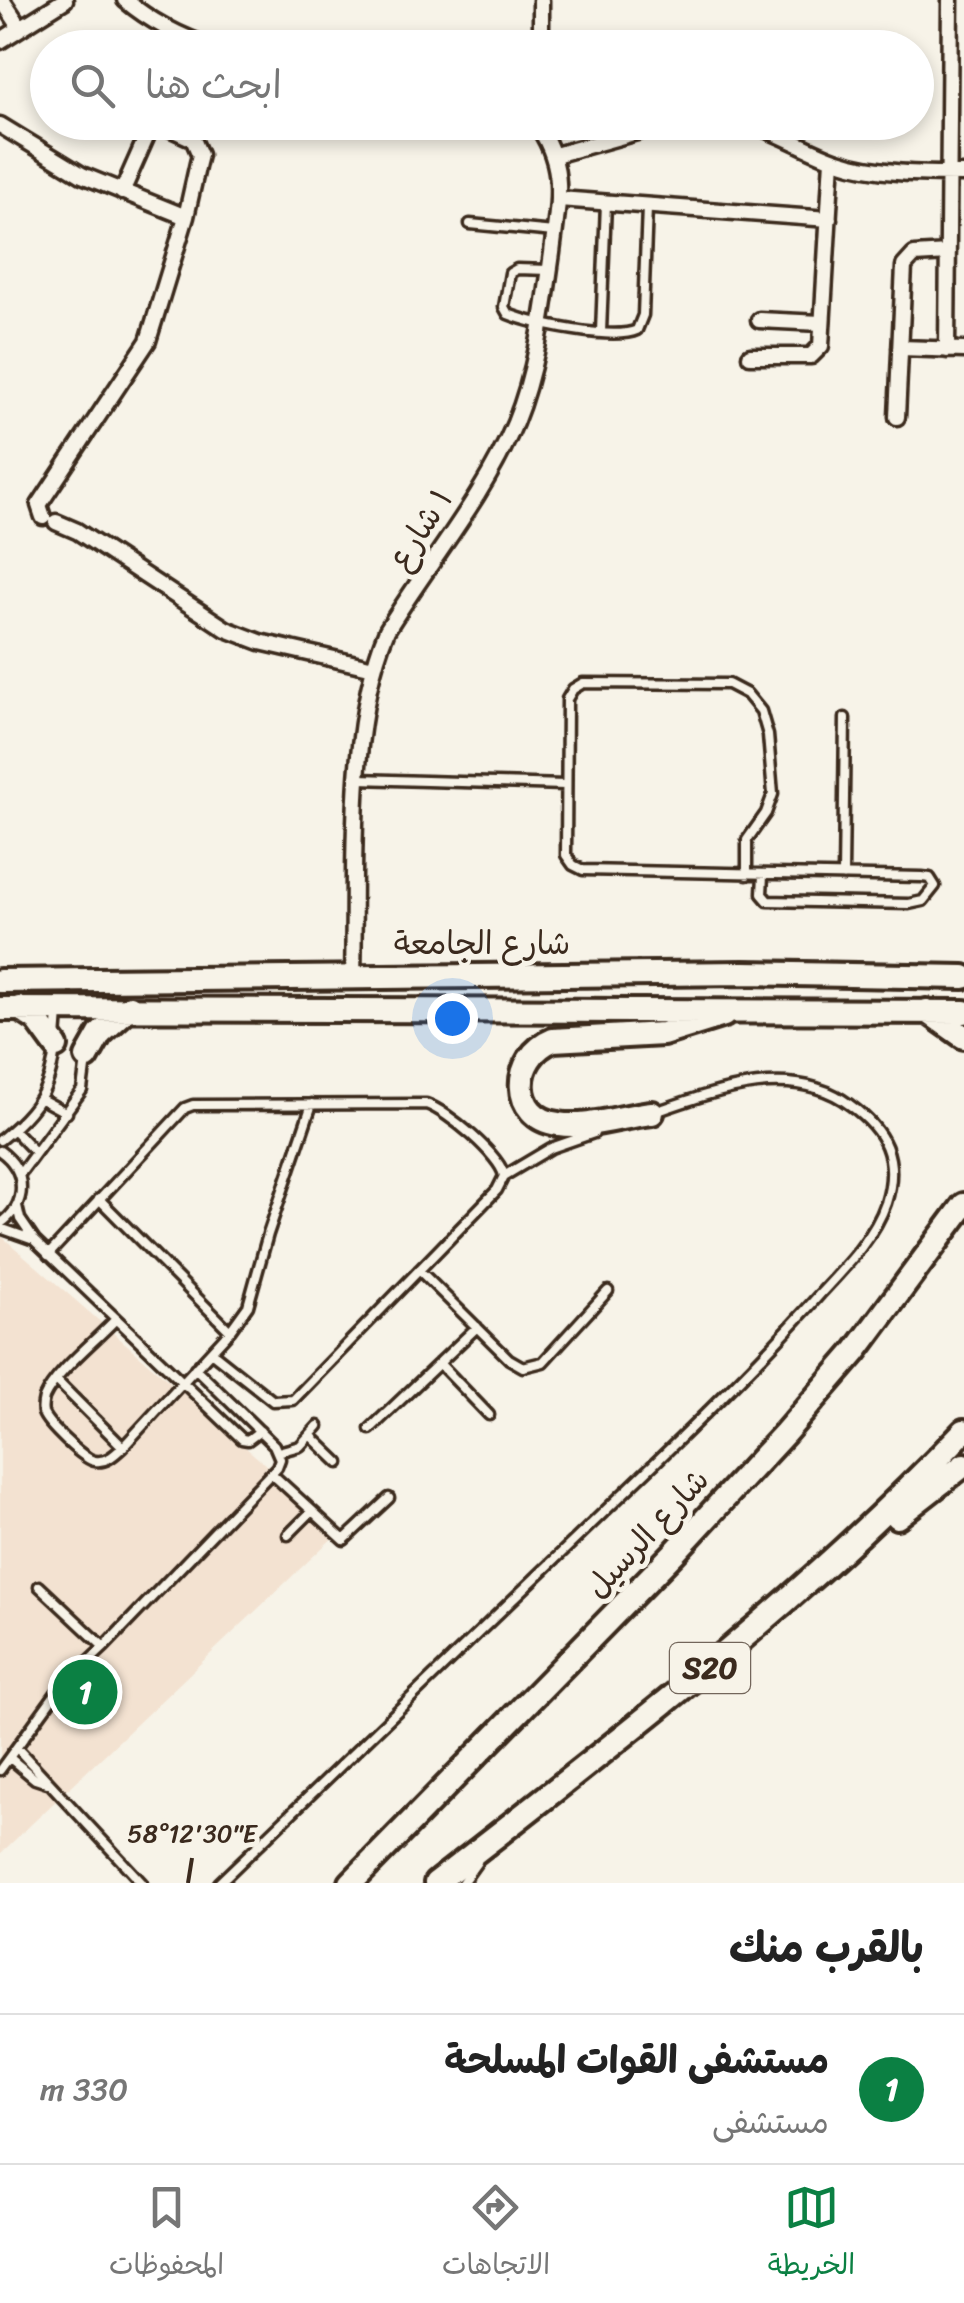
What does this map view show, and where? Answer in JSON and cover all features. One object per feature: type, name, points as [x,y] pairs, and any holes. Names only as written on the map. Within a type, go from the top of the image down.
[{"type":"main road","name":"شارع الجامعة","points":[[0,981],[744,973],[964,977]]},
{"type":"main road","points":[[86,1056],[109,1024],[130,1008]]},
{"type":"main road","name":"شارع الجامعة","points":[[10,1009],[964,1012]]},
{"type":"main road","points":[[10,1009],[37,1020],[56,1046]]},
{"type":"main road","points":[[652,1113],[568,1125],[550,1122],[535,1113],[524,1098],[521,1080],[526,1063],[537,1048],[553,1040],[663,1034],[698,1026],[736,1010]]},
{"type":"main road","points":[[927,1011],[964,1037]]},
{"type":"main road","points":[[926,1256],[964,1189]]},
{"type":"main road","name":"شارع الرسيل","points":[[351,1883],[661,1566],[785,1433],[854,1352],[964,1204]]},
{"type":"main road","name":"S20","points":[[436,1883],[716,1663],[840,1555],[964,1431]]},
{"type":"main road","points":[[840,1555],[931,1493],[964,1465]]},
{"type":"street","points":[[2,0],[20,28]]},
{"type":"street","points":[[0,41],[65,0]]},
{"type":"street","points":[[125,0],[168,30]]},
{"type":"street","points":[[541,0],[541,30]]},
{"type":"street","points":[[947,350],[950,0]]},
{"type":"street","points":[[0,125],[54,161],[186,217]]},
{"type":"street","points":[[122,192],[146,140]]},
{"type":"street","points":[[193,140],[200,154],[186,217],[148,341],[38,510],[76,530],[226,629],[260,642],[374,668]]},
{"type":"street","name":"١ شارع","points":[[354,976],[358,779],[374,668],[387,630],[506,442],[529,382],[542,325],[559,199],[555,154],[546,140]]},
{"type":"street","points":[[555,154],[608,140]]},
{"type":"street","points":[[792,140],[832,159],[866,168],[964,174]]},
{"type":"street","points":[[750,356],[811,356],[821,346],[832,159]]},
{"type":"street","points":[[559,199],[828,219]]},
{"type":"street","points":[[897,417],[904,266],[914,255],[948,253]]},
{"type":"street","points":[[758,320],[822,323]]},
{"type":"street","points":[[900,348],[964,350]]},
{"type":"lane","points":[[600,332],[606,203]]},
{"type":"lane","points":[[549,270],[517,269],[510,274],[504,299],[508,314],[542,325],[630,334],[642,323],[646,206]]},
{"type":"lane","points":[[470,224],[554,232]]},
{"type":"lane","points":[[746,874],[747,840],[771,804],[774,785],[761,710],[738,687],[716,682],[583,683],[573,689],[567,699],[564,785],[566,856],[572,865],[582,870],[763,875],[930,878],[935,886],[930,896],[909,904],[768,901],[762,894],[763,875]]},
{"type":"lane","points":[[843,876],[845,718]]},
{"type":"lane","points":[[358,779],[564,785]]},
{"type":"lane","points":[[0,1140],[40,1099],[51,1080],[58,1008]]},
{"type":"lane","points":[[20,1174],[82,1090],[91,1008]]},
{"type":"lane","points":[[211,1352],[268,1398],[287,1403],[293,1400],[497,1190],[504,1176],[551,1148],[716,1091],[773,1081],[836,1094],[873,1121],[886,1143],[890,1188],[880,1218],[830,1283],[728,1392],[219,1883]]},
{"type":"lane","points":[[40,1099],[67,1112]]},
{"type":"lane","points":[[48,1255],[193,1104],[411,1102],[437,1108],[499,1162],[504,1176]]},
{"type":"lane","points":[[114,1321],[43,1400],[42,1412],[49,1422],[85,1458],[97,1462],[110,1458],[122,1447],[230,1332],[252,1297],[268,1234],[312,1104]]},
{"type":"lane","points":[[13,1130],[35,1152]]},
{"type":"lane","points":[[0,1151],[20,1174],[22,1192],[17,1206],[0,1226],[34,1241]]},
{"type":"lane","points":[[99,1199],[230,1332]]},
{"type":"lane","points":[[17,1206],[34,1241],[181,1384],[242,1439],[248,1440],[260,1431]]},
{"type":"lane","points":[[419,1270],[513,1362],[523,1367],[543,1362],[608,1291]]},
{"type":"lane","points":[[370,1429],[477,1326]]},
{"type":"lane","points":[[438,1363],[489,1415]]},
{"type":"lane","points":[[0,1770],[59,1689],[272,1474],[280,1459],[260,1431],[195,1368]]},
{"type":"lane","points":[[57,1380],[122,1447]]},
{"type":"lane","points":[[278,1452],[293,1449],[318,1426]]},
{"type":"lane","points":[[310,1435],[338,1463]]},
{"type":"lane","points":[[272,1474],[336,1536],[347,1539],[390,1498]]},
{"type":"lane","points":[[288,1535],[311,1512]]},
{"type":"lane","points":[[39,1586],[104,1647]]},
{"type":"lane","points":[[17,1748],[142,1883]]},
{"type":"lane","points":[[10,1758],[35,1779],[47,1783]]},
{"type":"lane","points":[[462,1883],[503,1831]]},
{"type":"shaded area","points":[[0,1235],[341,1530],[0,1854]]},
{"type":"place","name":"مستشفى القوات المسلحة","points":[[85,1692]]}]
